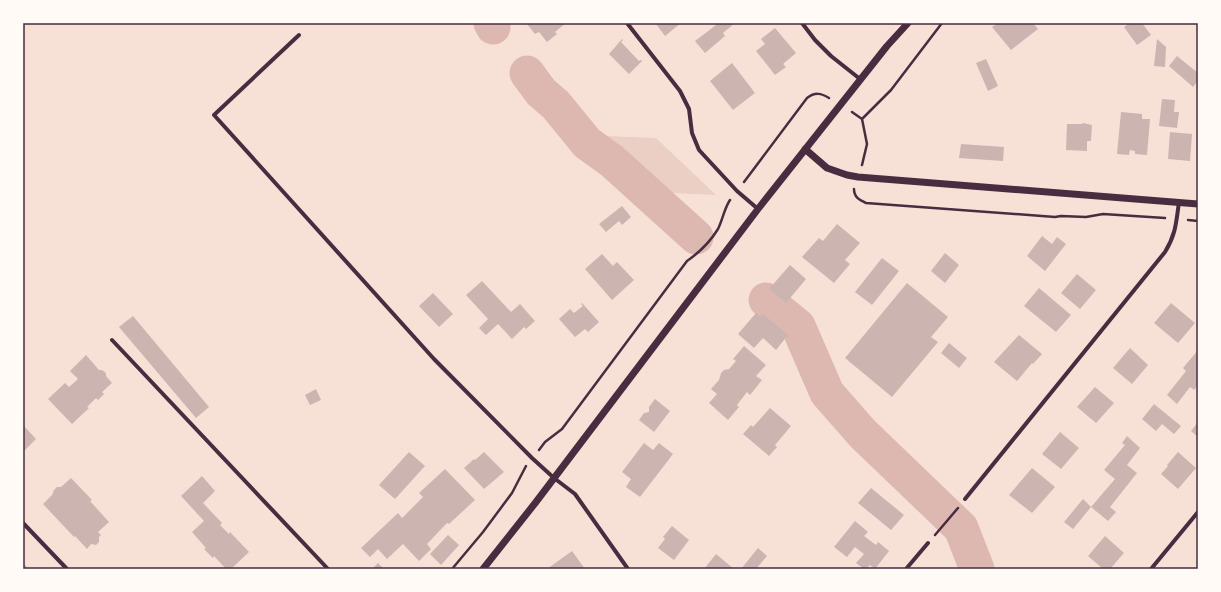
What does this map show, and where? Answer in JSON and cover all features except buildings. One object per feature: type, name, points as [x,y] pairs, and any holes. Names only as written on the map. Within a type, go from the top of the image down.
[{"type":"street","points":[[627,23],[680,91],[689,109],[692,133],[699,150],[737,191],[758,209]]},
{"type":"street","points":[[802,23],[815,40],[831,56],[860,79]]},
{"type":"street","points":[[483,569],[758,209],[860,79],[908,23]]},
{"type":"street","points":[[299,36],[214,116],[434,359],[532,458],[554,478],[575,494],[628,569]]},
{"type":"street","points":[[805,149],[827,168],[858,177],[1198,204]]},
{"type":"street","points":[[965,499],[1165,252],[1173,239],[1179,202]]},
{"type":"street","points":[[112,340],[328,569]]},
{"type":"street","points":[[1151,569],[1198,512]]},
{"type":"street","points":[[23,523],[66,569]]},
{"type":"street","points":[[906,569],[928,543]]},
{"type":"path","points":[[928,543],[965,499]]},
{"type":"shaded area","points":[[606,136],[656,138],[716,195],[671,193]]},
{"type":"waterway","points":[[491,23],[493,27]]},
{"type":"waterway","points":[[527,73],[541,92],[556,105],[587,143],[612,161],[696,237]]},
{"type":"waterway","points":[[766,300],[798,326],[827,393],[863,434],[961,528],[977,569]]}]
